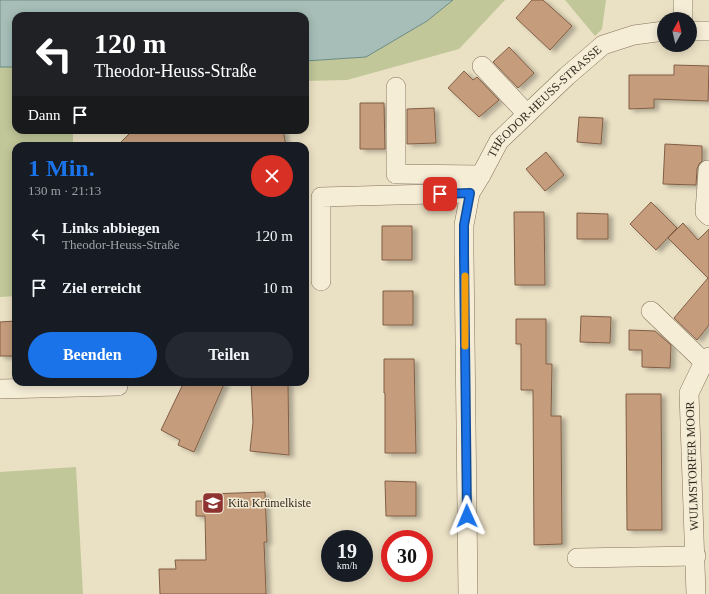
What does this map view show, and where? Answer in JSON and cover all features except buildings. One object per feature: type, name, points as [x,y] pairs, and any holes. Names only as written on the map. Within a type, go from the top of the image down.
[{"type":"street","points":[[683,0],[683,12]]},
{"type":"street","points":[[697,31],[709,31]]},
{"type":"street","name":"THEODOR-HEUSS-STRASSE","points":[[468,594],[464,225],[470,193],[499,141],[603,45],[634,34],[657,32]]},
{"type":"street","points":[[482,66],[527,114]]},
{"type":"street","points":[[396,87],[396,174],[481,175]]},
{"type":"street","points":[[708,170],[705,212],[709,216]]},
{"type":"street","points":[[320,281],[321,197],[470,193]]},
{"type":"street","points":[[651,311],[706,359]]},
{"type":"street","name":"WULMSTORFER MOOR","points":[[696,594],[700,563],[688,393],[706,359]]},
{"type":"street","points":[[0,389],[118,386]]},
{"type":"street","points":[[577,558],[700,563]]},
{"type":"green space","points":[[453,0],[505,0],[459,49],[347,80],[309,81],[309,61],[366,57],[427,21]]},
{"type":"green space","points":[[565,0],[606,0],[602,29],[595,36]]},
{"type":"green space","points":[[0,67],[12,67],[12,134],[73,134],[73,142],[12,142],[12,296],[0,297]]},
{"type":"green space","points":[[76,467],[83,594],[0,594],[0,472]]},
{"type":"water","points":[[0,0],[453,0],[427,21],[366,57],[309,61],[309,12],[12,12],[12,67],[0,67]]},
{"type":"slow traffic","points":[[465,276],[465,346]]},
{"type":"place","name":"Kita Krümelkiste","points":[[213,503]]},
{"type":"route","points":[[440,194],[470,193],[464,225],[467,516]]}]
